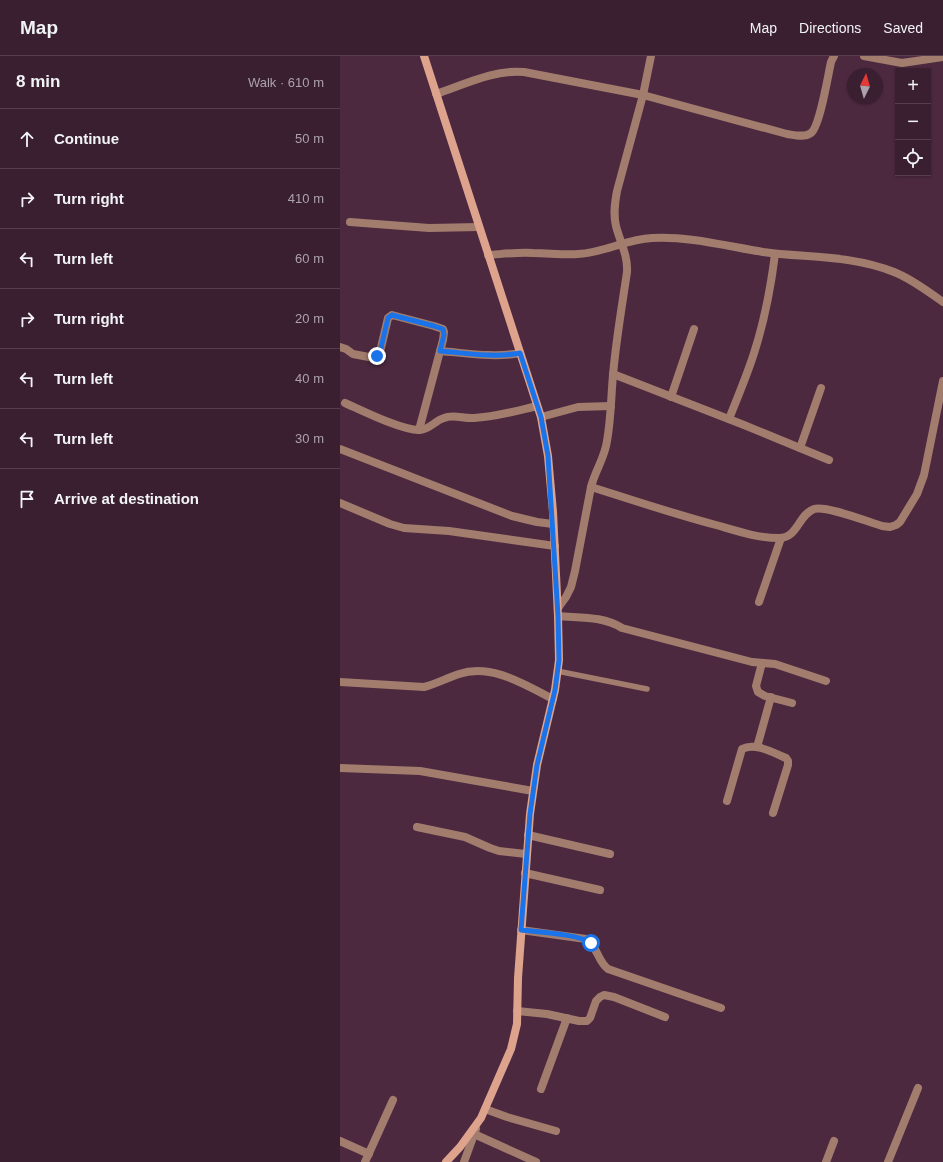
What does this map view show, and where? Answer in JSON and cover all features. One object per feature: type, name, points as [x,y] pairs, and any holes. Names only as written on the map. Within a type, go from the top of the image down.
[{"type":"main road","points":[[424,56],[541,417],[548,456],[555,546],[559,660],[553,699],[537,765],[528,835],[521,930],[517,1024],[511,1049],[481,1118],[460,1147],[446,1162]]},
{"type":"street","points":[[651,56],[643,95],[617,191],[614,214],[627,262],[627,272],[613,374],[607,443],[591,487],[571,587],[558,612],[612,622],[622,628],[752,662],[775,664],[826,681]]},
{"type":"street","points":[[436,94],[500,72],[524,72],[643,95],[787,134],[801,136],[812,133],[815,128],[831,62],[834,56]]},
{"type":"street","points":[[864,56],[902,63],[943,57]]},
{"type":"street","points":[[350,222],[429,228],[479,227]]},
{"type":"street","points":[[488,255],[521,252],[579,254],[593,252],[640,239],[670,238],[775,254],[836,259],[874,265],[908,278],[943,302]]},
{"type":"street","points":[[729,419],[755,352],[771,283],[775,254]]},
{"type":"street","points":[[340,347],[353,354],[374,358],[380,352],[388,318],[392,315],[443,329],[444,335],[419,430]]},
{"type":"street","points":[[671,397],[694,330]]},
{"type":"street","points":[[440,351],[497,355],[520,353]]},
{"type":"street","points":[[613,374],[829,460]]},
{"type":"street","points":[[591,487],[688,518],[765,538],[787,537],[794,532],[803,517],[808,512],[816,508],[826,508],[882,526],[896,526],[917,494],[924,475],[943,381]]},
{"type":"street","points":[[800,448],[821,388]]},
{"type":"street","points":[[345,403],[399,426],[419,430],[431,427],[443,418],[483,418],[537,406]]},
{"type":"street","points":[[541,417],[578,407],[611,406]]},
{"type":"street","points":[[340,449],[512,516],[553,524]]},
{"type":"street","points":[[340,503],[390,524],[404,528],[449,531],[555,546]]},
{"type":"street","points":[[759,602],[781,538]]},
{"type":"street","points":[[762,663],[756,689],[761,694],[792,703]]},
{"type":"street","points":[[340,682],[424,687],[432,686],[459,674],[480,671],[503,676],[553,699]]},
{"type":"street","points":[[757,747],[771,697]]},
{"type":"street","points":[[727,801],[740,752],[746,747],[757,747],[782,756],[788,761],[773,813]]},
{"type":"street","points":[[340,768],[420,771],[533,792]]},
{"type":"street","points":[[417,827],[465,837],[500,851],[526,854]]},
{"type":"street","points":[[528,835],[610,854]]},
{"type":"street","points":[[525,873],[600,890]]},
{"type":"street","points":[[521,930],[586,940],[594,946],[601,962],[608,969],[722,1008]]},
{"type":"street","points":[[517,1011],[587,1021],[590,1018],[596,1001],[604,995],[620,999],[665,1017]]},
{"type":"street","points":[[541,1089],[567,1018]]},
{"type":"street","points":[[888,1162],[918,1088]]},
{"type":"street","points":[[365,1162],[393,1100]]},
{"type":"street","points":[[485,1109],[507,1118],[556,1131]]},
{"type":"street","points":[[464,1162],[481,1118]]},
{"type":"street","points":[[474,1134],[536,1162]]},
{"type":"street","points":[[340,1141],[369,1154]]},
{"type":"street","points":[[826,1162],[834,1141]]},
{"type":"lane","points":[[557,671],[646,690]]},
{"type":"route","points":[[377,356],[380,352],[388,318],[392,315],[443,329],[444,335],[440,351],[497,355],[520,353],[541,417],[548,456],[553,512],[559,660],[555,690],[537,765],[530,814],[521,930],[577,938],[591,943]]}]
